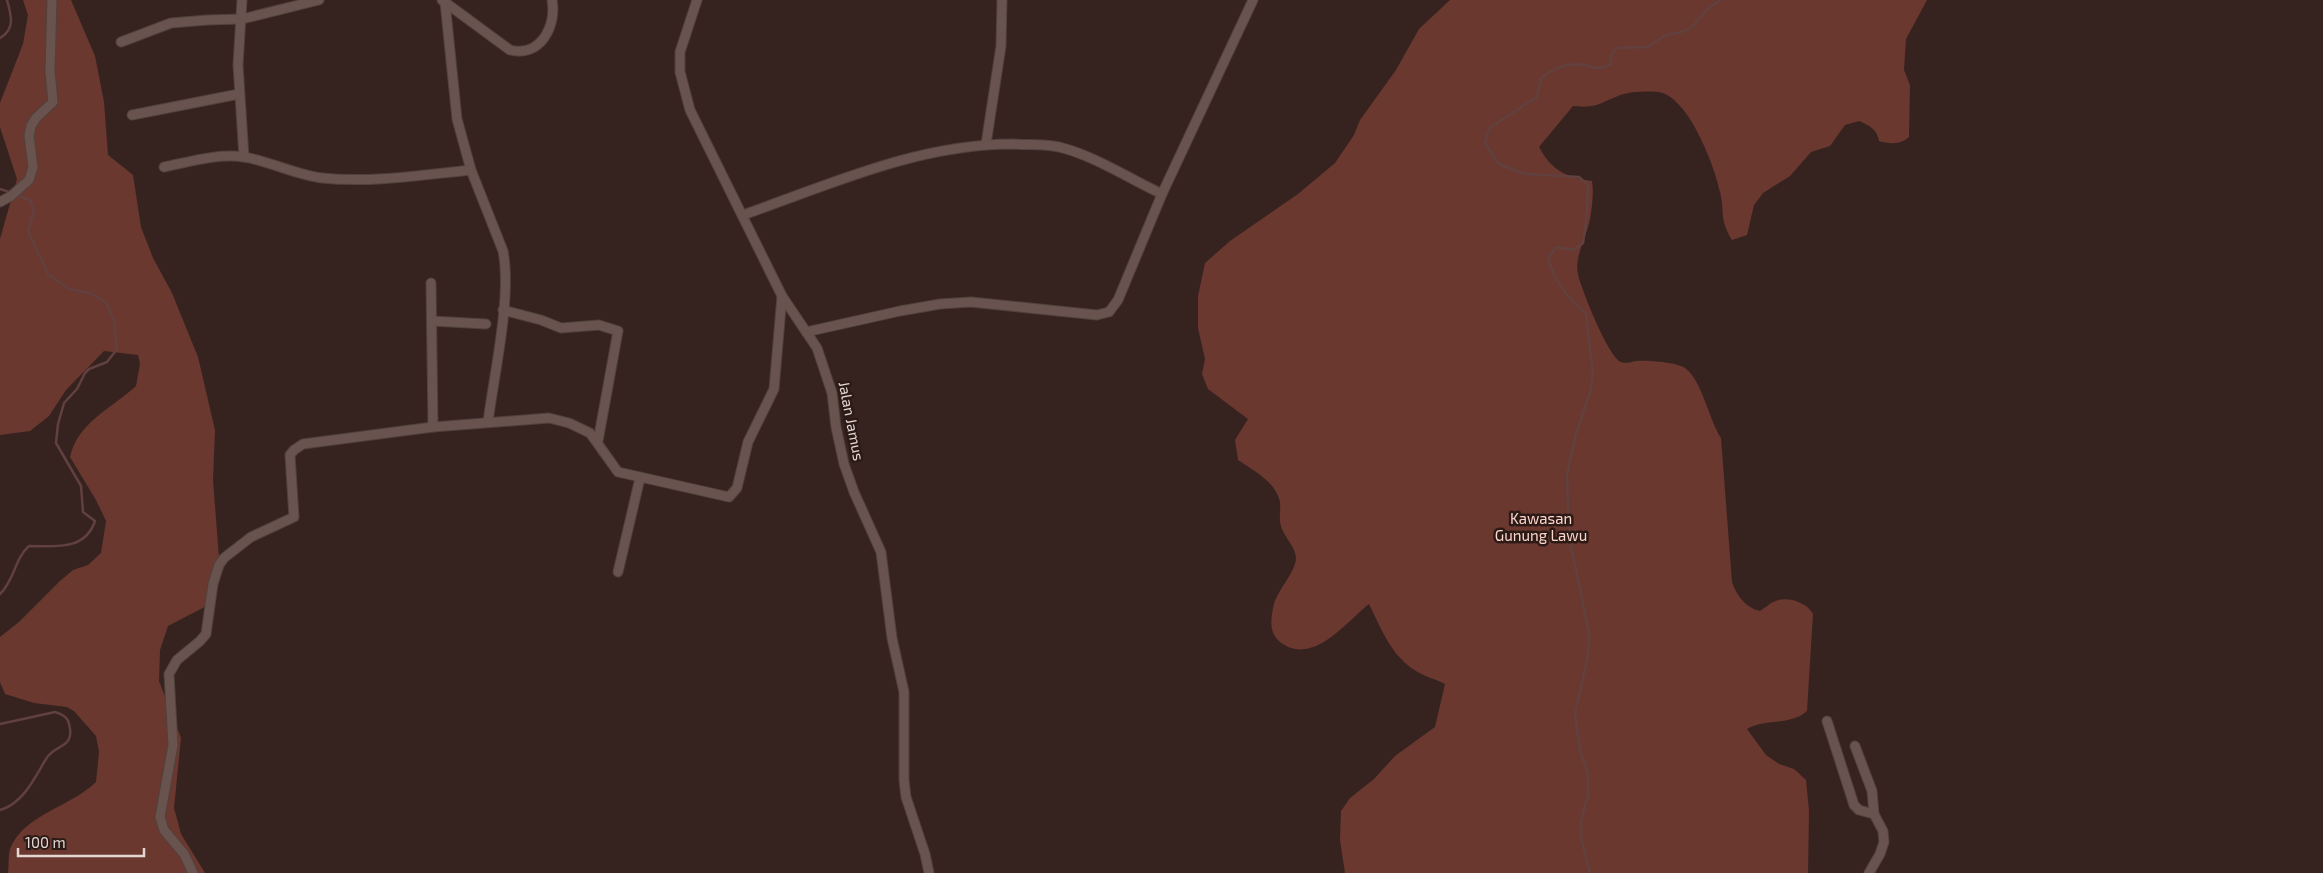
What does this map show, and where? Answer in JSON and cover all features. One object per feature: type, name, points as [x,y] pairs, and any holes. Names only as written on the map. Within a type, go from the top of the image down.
[{"type":"street","points":[[0,202],[14,193],[32,173],[29,136],[31,126],[53,102],[50,72],[52,0]]},
{"type":"street","points":[[242,0],[238,52],[244,157]]},
{"type":"street","points":[[121,42],[171,24],[242,19],[319,0]]},
{"type":"street","points":[[443,1],[510,50],[519,52],[535,47],[549,31],[552,16],[552,0]]},
{"type":"street","name":"Jalan Jamus","points":[[696,0],[680,52],[680,72],[690,110],[782,296],[817,348],[826,369],[844,464],[854,492],[881,552],[892,638],[904,692],[904,780],[906,796],[926,854],[929,873]]},
{"type":"street","points":[[986,144],[1001,46],[1002,0]]},
{"type":"street","points":[[806,332],[940,304],[971,302],[1092,315],[1109,312],[1118,300],[1162,194],[1253,0]]},
{"type":"street","points":[[443,1],[453,100],[471,170],[502,251],[506,279],[488,422]]},
{"type":"street","points":[[132,116],[239,94]]},
{"type":"street","points":[[743,215],[890,163],[939,150],[986,144],[1058,147],[1076,153],[1162,194]]},
{"type":"street","points":[[164,167],[217,158],[244,157],[298,173],[337,179],[390,178],[471,170]]},
{"type":"street","points":[[431,283],[433,427]]},
{"type":"street","points":[[193,873],[184,854],[164,830],[160,817],[173,745],[167,684],[171,668],[177,660],[206,634],[213,584],[219,564],[251,537],[294,517],[290,455],[298,446],[433,427],[488,422],[557,420],[584,430],[598,441],[613,468],[618,472],[725,498],[733,496],[737,488],[748,442],[774,388],[782,296]]},
{"type":"street","points":[[502,310],[541,320],[562,328],[599,325],[617,330],[619,336],[598,441]]},
{"type":"street","points":[[432,321],[486,324]]},
{"type":"street","points":[[618,572],[640,478]]},
{"type":"street","points":[[1828,721],[1854,805],[1859,810],[1874,814]]},
{"type":"street","points":[[1855,746],[1869,779],[1874,814],[1883,831],[1884,842],[1870,873]]},
{"type":"green space","points":[[23,0],[71,0],[95,56],[104,102],[108,155],[133,175],[141,227],[153,258],[172,293],[198,357],[215,430],[213,480],[219,558],[216,601],[168,626],[160,650],[159,681],[181,738],[174,808],[181,834],[205,873],[8,873],[10,849],[26,827],[86,791],[96,782],[99,752],[96,736],[74,711],[67,707],[34,703],[5,694],[0,682],[0,637],[19,622],[73,570],[88,565],[101,553],[106,521],[96,500],[70,457],[80,434],[88,425],[136,386],[140,364],[138,355],[104,351],[66,390],[49,416],[30,431],[0,435],[0,239],[17,179],[0,127],[0,103],[23,44],[28,15]]},
{"type":"green space","name":"Kawasan Gunung Lawu","points":[[1450,0],[1927,0],[1906,39],[1904,70],[1910,85],[1909,137],[1898,143],[1887,143],[1879,141],[1877,134],[1872,128],[1859,121],[1845,125],[1830,146],[1811,152],[1790,176],[1763,193],[1754,205],[1747,235],[1732,240],[1728,233],[1725,227],[1720,192],[1706,150],[1689,118],[1680,105],[1669,96],[1658,92],[1645,91],[1624,94],[1595,105],[1573,106],[1539,147],[1549,162],[1561,172],[1592,181],[1593,195],[1590,219],[1577,267],[1580,282],[1590,307],[1610,349],[1616,358],[1623,363],[1654,361],[1681,366],[1691,374],[1701,391],[1721,438],[1732,582],[1736,592],[1746,604],[1760,611],[1773,602],[1784,599],[1801,603],[1813,614],[1807,711],[1794,719],[1762,724],[1747,729],[1766,755],[1779,764],[1794,769],[1806,780],[1809,811],[1808,873],[1345,873],[1340,840],[1341,811],[1350,798],[1374,779],[1395,756],[1435,727],[1445,684],[1419,673],[1400,658],[1393,650],[1369,604],[1339,631],[1317,646],[1305,649],[1292,648],[1276,638],[1271,624],[1274,604],[1293,570],[1296,555],[1281,526],[1278,495],[1264,478],[1238,460],[1235,440],[1248,419],[1208,389],[1202,374],[1205,359],[1198,328],[1198,296],[1205,263],[1230,241],[1298,194],[1335,163],[1354,135],[1360,120],[1396,70],[1419,29]]},
{"type":"waterway","points":[[0,38],[8,30],[11,21],[7,0]]},
{"type":"waterway","points":[[1590,873],[1581,838],[1581,822],[1588,795],[1588,773],[1580,751],[1575,713],[1588,656],[1589,633],[1569,536],[1567,474],[1576,434],[1591,389],[1593,375],[1586,314],[1562,289],[1548,258],[1556,247],[1574,250],[1583,243],[1588,185],[1579,177],[1525,174],[1499,164],[1485,143],[1489,128],[1537,97],[1541,78],[1549,72],[1572,64],[1582,64],[1597,68],[1606,67],[1611,64],[1610,57],[1617,48],[1648,47],[1664,36],[1685,31],[1694,25],[1707,9],[1721,0]]},
{"type":"waterway","points":[[0,189],[12,193]]},
{"type":"waterway","points":[[0,594],[5,589],[24,551],[29,546],[59,546],[77,542],[84,538],[95,521],[83,512],[81,486],[56,443],[58,424],[64,403],[77,389],[85,373],[89,369],[107,362],[117,349],[114,321],[106,302],[90,293],[69,289],[48,274],[28,231],[34,211],[30,200],[17,195]]},
{"type":"waterway","points":[[0,724],[55,712],[67,719],[70,732],[67,742],[50,754],[22,796],[8,807],[0,810]]}]
